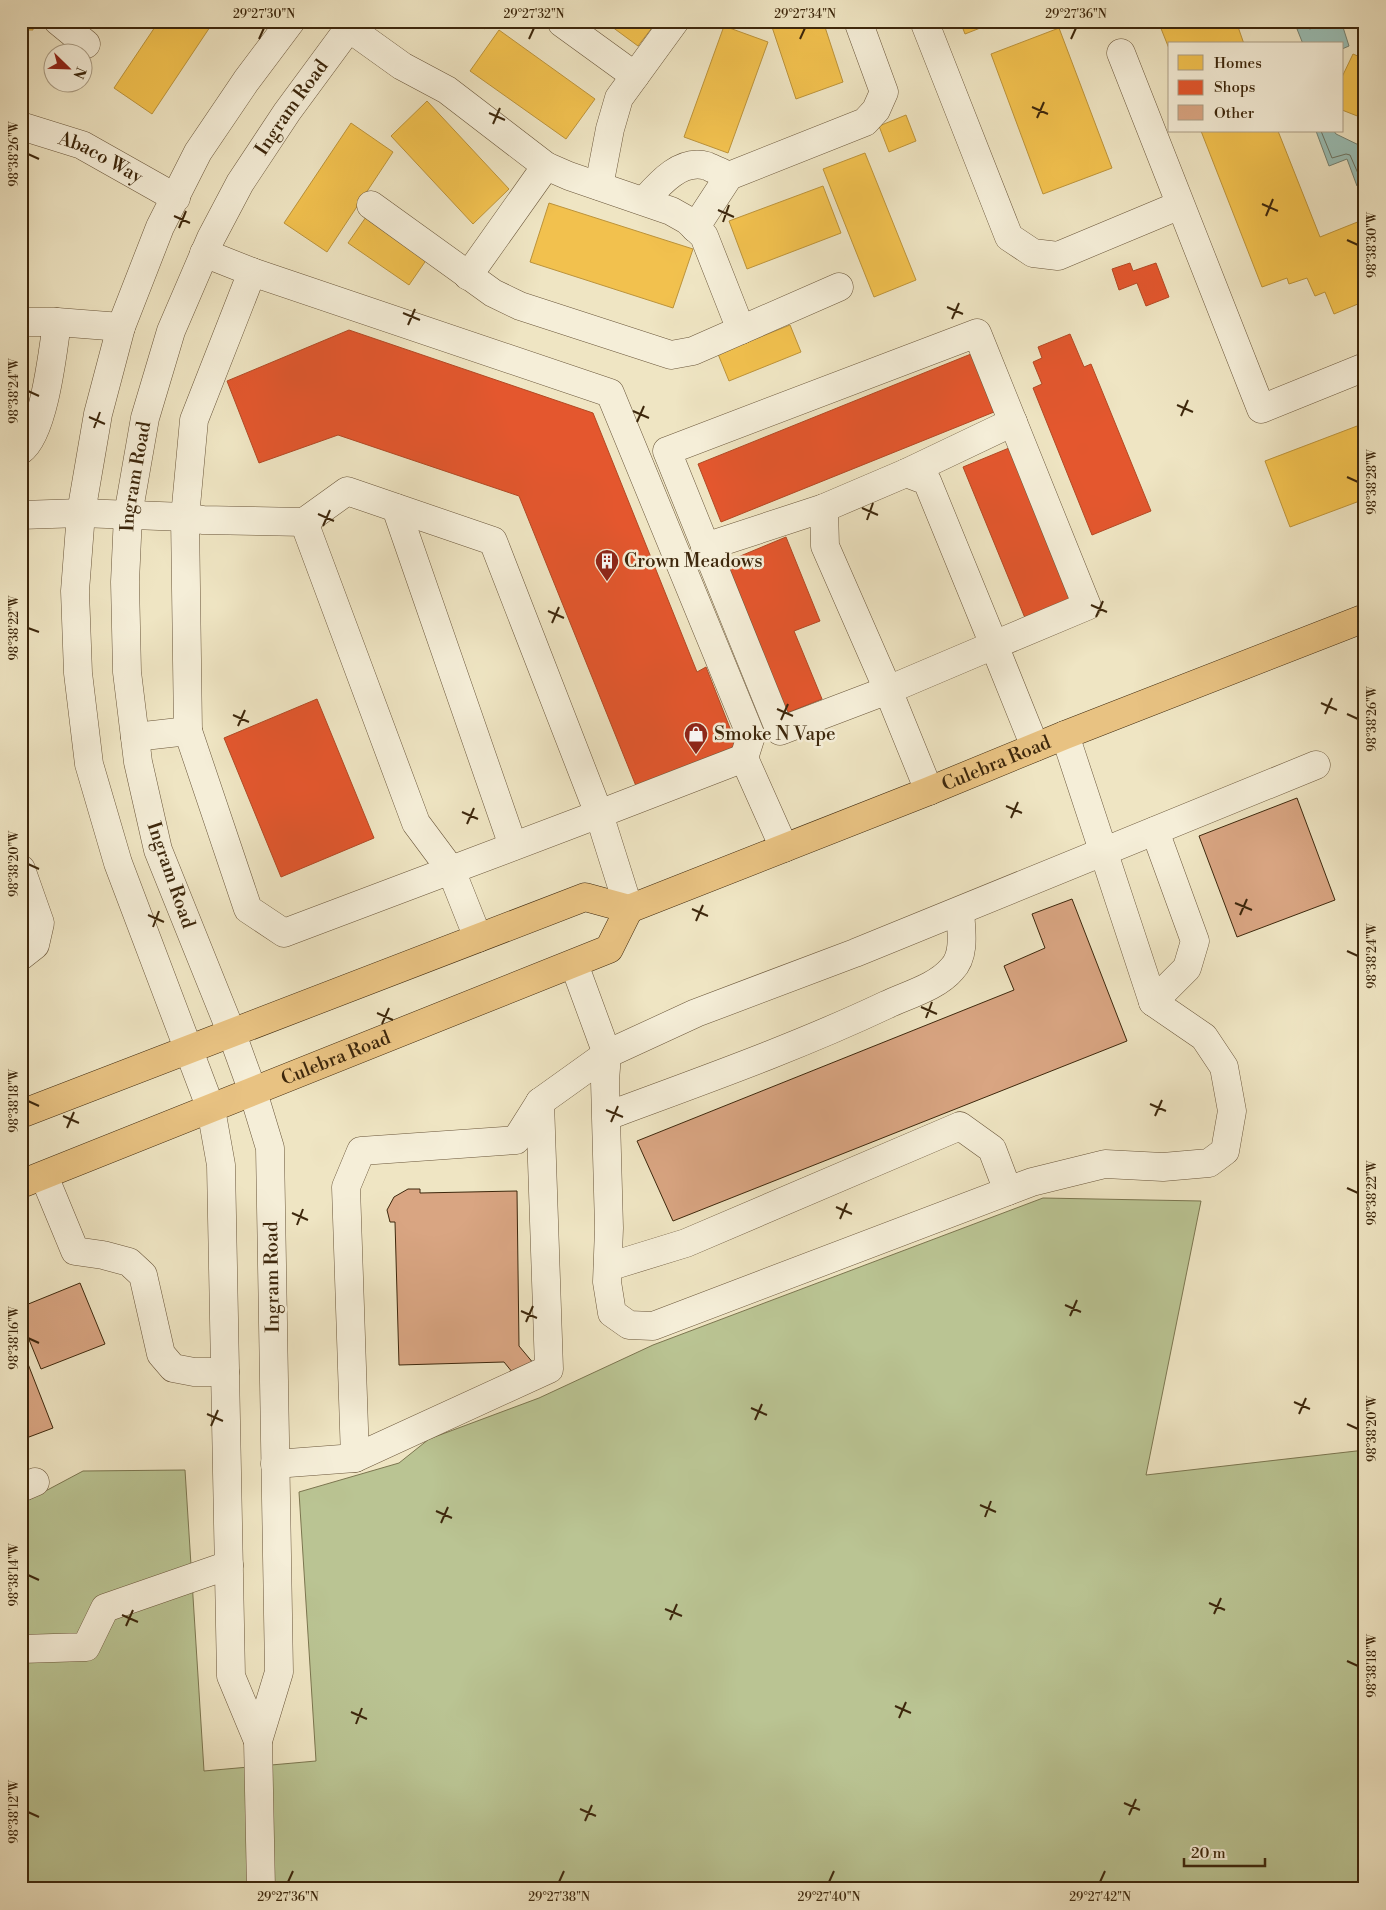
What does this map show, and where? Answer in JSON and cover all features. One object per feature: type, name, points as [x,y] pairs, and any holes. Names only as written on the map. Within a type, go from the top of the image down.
[{"type":"main road","name":"Culebra Road","points":[[33,1180],[609,949],[629,909],[929,791],[1065,735],[1365,618]]},
{"type":"main road","points":[[21,1114],[189,1051],[585,897],[629,909]]},
{"type":"street","points":[[58,21],[84,42]]},
{"type":"street","name":"Ingram Road","points":[[258,1741],[231,1676],[221,1165],[211,1109],[118,862],[89,764],[78,673],[76,591],[81,513],[98,414],[122,327],[160,227],[198,152],[246,81],[291,21]]},
{"type":"street","points":[[563,21],[562,23],[635,76]]},
{"type":"street","points":[[599,186],[610,129],[619,98],[675,21]]},
{"type":"street","points":[[695,228],[729,176],[865,122],[876,110],[884,92],[858,21]]},
{"type":"street","points":[[924,21],[1009,237],[1033,252],[1058,256],[1180,205]]},
{"type":"street","points":[[352,25],[402,66],[446,90],[546,166],[569,176],[670,210],[687,220],[704,236],[741,330]]},
{"type":"street","name":"Ingram Road","points":[[261,1889],[258,1741],[278,1672],[270,1148],[253,1092],[232,1034],[158,850],[138,762],[127,672],[125,582],[128,516],[145,418],[171,332],[204,253],[240,183],[287,112],[352,25]]},
{"type":"street","points":[[1121,53],[1261,410],[1365,366]]},
{"type":"street","name":"Abaco Way","points":[[21,126],[82,145],[176,198]]},
{"type":"street","points":[[644,201],[659,184],[685,165],[705,166],[729,176]]},
{"type":"street","points":[[468,276],[546,166]]},
{"type":"street","points":[[371,205],[493,293],[520,306],[671,355],[693,351],[839,287]]},
{"type":"street","points":[[204,253],[252,272],[610,392],[751,736],[744,758],[784,848]]},
{"type":"street","points":[[252,272],[194,420],[186,517],[188,731],[248,909],[284,933],[744,758]]},
{"type":"street","points":[[21,322],[58,322],[122,327]]},
{"type":"street","points":[[21,450],[27,446],[40,419],[51,368],[58,322]]},
{"type":"street","points":[[978,333],[1013,422],[1087,606],[888,690],[780,731],[667,452],[978,333]]},
{"type":"street","points":[[705,547],[824,508],[1013,422]]},
{"type":"street","points":[[906,472],[927,481],[1035,747]]},
{"type":"street","points":[[21,515],[81,513],[186,517],[202,520],[304,522],[347,491],[493,542],[599,814],[629,909]]},
{"type":"street","points":[[396,508],[513,846]]},
{"type":"street","points":[[824,508],[825,546],[888,690],[929,791]]},
{"type":"street","points":[[304,522],[416,823],[451,870],[478,938]]},
{"type":"street","points":[[135,737],[188,731]]},
{"type":"street","points":[[574,964],[607,1054],[605,1082],[609,1228],[607,1282],[612,1313],[629,1325],[653,1326],[1032,1182],[1105,1164],[1163,1167],[1209,1163],[1225,1151],[1232,1111],[1224,1066],[1204,1037],[1153,1002],[1065,735]]},
{"type":"street","points":[[355,1458],[346,1187],[361,1151],[516,1140],[540,1102],[607,1054],[696,1013],[855,953],[1316,765]]},
{"type":"street","points":[[1153,1002],[1187,968],[1195,941],[1155,831]]},
{"type":"street","points":[[21,869],[40,923],[35,945],[21,956]]},
{"type":"street","points":[[607,1116],[779,1052],[856,1020],[941,980],[954,968],[961,949],[960,910]]},
{"type":"street","points":[[275,1464],[355,1458],[549,1369],[540,1102]]},
{"type":"street","points":[[608,1267],[686,1243],[960,1126],[992,1149],[1008,1191]]},
{"type":"street","points":[[33,1180],[76,1251],[103,1255],[129,1262],[144,1276],[161,1354],[173,1368],[194,1372],[225,1372]]},
{"type":"street","points":[[21,1649],[86,1648],[104,1608],[229,1565]]},
{"type":"green space","points":[[1043,1198],[1201,1201],[1146,1475],[1365,1450],[1365,1889],[21,1889],[21,1504],[83,1471],[185,1470],[204,1771],[316,1761],[299,1492],[399,1463],[429,1439],[539,1398],[653,1345]]},
{"type":"water","points":[[1330,21],[1341,21],[1349,46],[1344,48],[1344,42],[1302,42],[1297,29],[1304,27],[1310,29]]},
{"type":"water","points":[[1316,132],[1335,132],[1365,148],[1365,183],[1357,186],[1347,159],[1329,166]]},
{"type":"building: Homes","points":[[21,21],[33,21],[33,30],[21,30]]},
{"type":"building: Homes","points":[[159,21],[214,21],[152,114],[114,88]]},
{"type":"building: Homes","points":[[475,21],[491,21],[485,29]]},
{"type":"building: Homes","points":[[604,21],[657,21],[638,46]]},
{"type":"building: Homes","points":[[770,21],[823,21],[843,82],[796,99]]},
{"type":"building: Homes","points":[[960,21],[998,21],[965,34]]},
{"type":"building: Homes","points":[[1158,21],[1236,21],[1243,42],[1168,42],[1168,46]]},
{"type":"building: Homes","points":[[724,26],[768,42],[728,153],[684,137]]},
{"type":"building: Homes","points":[[1059,28],[1112,168],[1043,194],[991,54]]},
{"type":"building: Homes","points":[[499,30],[595,99],[566,139],[470,71]]},
{"type":"building: Homes","points":[[1353,54],[1365,59],[1365,119],[1344,111],[1344,73]]},
{"type":"building: Homes","points":[[427,101],[509,189],[473,224],[391,136]]},
{"type":"building: Homes","points":[[906,115],[916,141],[889,152],[879,126]]},
{"type":"building: Homes","points":[[351,123],[393,152],[327,252],[284,223]]},
{"type":"building: Homes","points":[[1201,132],[1278,132],[1320,237],[1365,219],[1365,301],[1334,314],[1325,292],[1315,296],[1307,278],[1289,284],[1287,278],[1262,287]]},
{"type":"building: Homes","points":[[865,153],[916,280],[874,297],[823,169]]},
{"type":"building: Homes","points":[[21,173],[23,173],[23,237],[21,237]]},
{"type":"building: Homes","points":[[823,186],[841,233],[747,269],[729,221]]},
{"type":"building: Homes","points":[[549,203],[693,249],[673,308],[530,262]]},
{"type":"building: Homes","points":[[366,217],[427,259],[409,285],[348,243]]},
{"type":"building: Homes","points":[[790,325],[801,352],[729,381],[718,354]]},
{"type":"building: Homes","points":[[1365,423],[1365,499],[1290,527],[1265,461]]},
{"type":"building: Shops","points":[[1130,263],[1133,271],[1156,263],[1169,297],[1146,306],[1137,283],[1119,290],[1112,269]]},
{"type":"building: Shops","name":"Crown Meadows","points":[[349,330],[593,413],[697,672],[706,667],[737,746],[636,786],[519,496],[338,435],[259,463],[227,381]]},
{"type":"building: Shops","points":[[1070,334],[1084,367],[1091,364],[1151,511],[1092,535],[1033,388],[1042,384],[1033,362],[1042,358],[1038,347]]},
{"type":"building: Shops","points":[[976,352],[999,410],[721,522],[698,464]]},
{"type":"building: Shops","points":[[21,361],[22,428],[21,428]]},
{"type":"building: Shops","points":[[1009,448],[1070,600],[1025,618],[963,467]]},
{"type":"building: Shops","points":[[786,537],[820,621],[794,631],[822,699],[787,713],[726,562]]},
{"type":"building: Shops","points":[[317,699],[374,838],[281,877],[224,738]]},
{"type":"building: Other","points":[[1297,798],[1335,900],[1237,937],[1199,836]]},
{"type":"building: Other","points":[[1072,899],[1127,1041],[673,1221],[637,1141],[1014,990],[1004,966],[1045,948],[1032,914]]},
{"type":"building: Other","points":[[408,1189],[420,1189],[420,1193],[517,1191],[519,1346],[534,1364],[517,1378],[504,1362],[399,1365],[395,1222],[390,1222],[387,1210],[394,1197]]},
{"type":"building: Other","points":[[80,1283],[105,1344],[41,1369],[21,1320],[21,1307]]},
{"type":"building: Other","points":[[21,1346],[53,1428],[21,1440]]},
{"type":"place","name":"Crown Meadows","points":[[607,582]]},
{"type":"place","name":"Smoke N Vape","points":[[696,755]]}]
